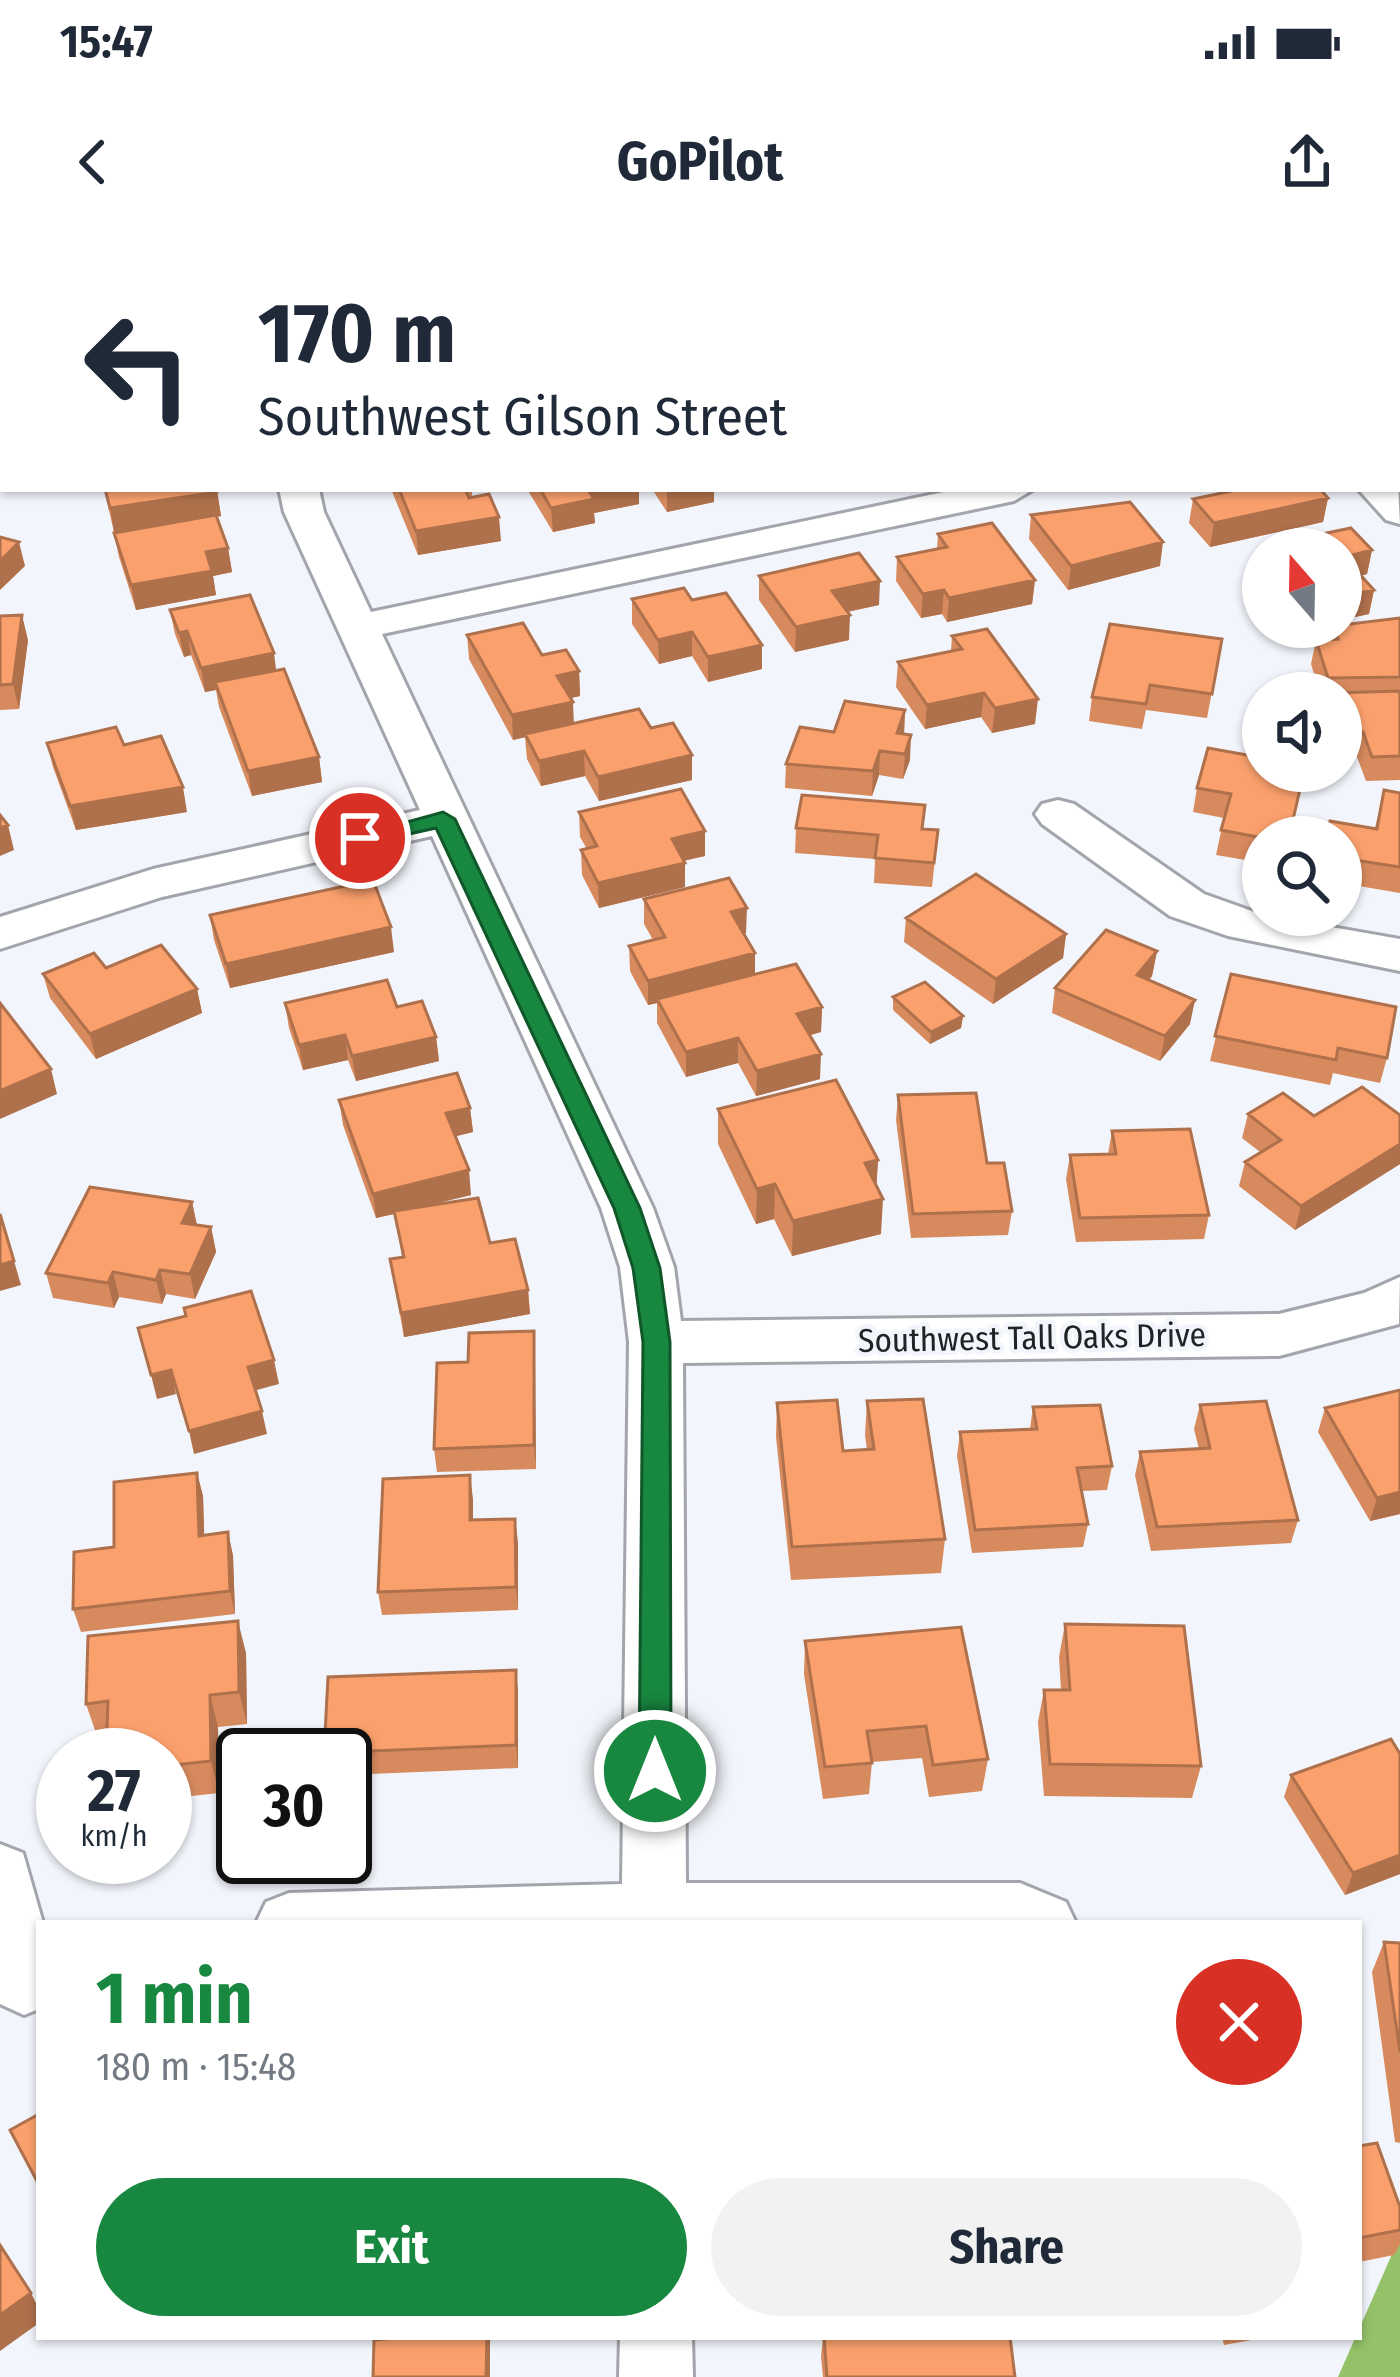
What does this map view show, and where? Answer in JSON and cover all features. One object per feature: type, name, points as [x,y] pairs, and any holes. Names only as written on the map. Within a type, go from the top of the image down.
[{"type":"street","points":[[300,492],[304,512],[443,819],[627,1208],[647,1268],[656,1342],[654,1918]]},
{"type":"street","points":[[357,627],[1000,492]]},
{"type":"street","points":[[1058,814],[1187,904],[1228,921],[1400,956]]},
{"type":"street","points":[[0,933],[153,884],[443,819]]},
{"type":"street","name":"Southwest Tall Oaks Drive","points":[[656,1342],[1280,1336],[1381,1310],[1400,1298]]},
{"type":"street","points":[[0,1873],[21,1986]]},
{"type":"street","points":[[508,1920],[1020,1912],[1037,1920]]},
{"type":"street","points":[[656,2340],[656,2377]]},
{"type":"green space","points":[[1400,2236],[1400,2377],[1338,2377],[1354,2340],[1362,2340],[1362,2322]]},
{"type":"building","points":[[106,492],[217,492],[110,508]]},
{"type":"building","points":[[400,492],[466,492],[469,498],[489,494],[499,517],[416,531]]},
{"type":"building","points":[[542,492],[589,492],[594,499],[551,508]]},
{"type":"building","points":[[1227,492],[1323,492],[1328,498],[1214,523],[1193,499]]},
{"type":"building","points":[[1130,502],[1163,542],[1071,566],[1031,515]]},
{"type":"building","points":[[216,515],[228,548],[206,552],[212,571],[131,585],[114,533]]},
{"type":"building","points":[[992,523],[1035,580],[949,598],[944,590],[923,594],[897,557],[947,547],[938,534]]},
{"type":"building","points":[[0,537],[19,542],[0,561]]},
{"type":"building","points":[[859,553],[880,581],[832,591],[850,615],[796,627],[759,576]]},
{"type":"building","points":[[1362,577],[1374,590],[1362,593]]},
{"type":"building","points":[[684,588],[692,600],[726,593],[762,645],[708,657],[692,632],[658,640],[632,599]]},
{"type":"building","points":[[250,595],[274,653],[201,668],[187,631],[179,633],[170,610]]},
{"type":"building","points":[[22,615],[13,684],[0,685],[0,616]]},
{"type":"building","points":[[1400,618],[1400,677],[1326,672],[1319,648],[1362,648],[1362,623]]},
{"type":"building","points":[[523,623],[542,655],[566,650],[579,671],[557,676],[573,702],[512,715],[467,635]]},
{"type":"building","points":[[1110,624],[1222,639],[1212,694],[1150,685],[1146,704],[1092,697]]},
{"type":"building","points":[[987,629],[1038,699],[995,708],[984,693],[927,705],[898,662],[962,649],[952,636]]},
{"type":"building","points":[[284,669],[319,757],[248,771],[215,682]]},
{"type":"building","points":[[1400,691],[1400,756],[1372,757],[1362,732],[1362,692]]},
{"type":"building","points":[[845,701],[905,710],[897,733],[911,735],[905,754],[880,751],[873,771],[786,764],[800,727],[834,732]]},
{"type":"building","points":[[639,709],[651,728],[673,723],[692,755],[598,777],[584,751],[539,761],[525,734]]},
{"type":"building","points":[[116,727],[124,745],[161,736],[183,787],[70,806],[47,743]]},
{"type":"building","points":[[1208,748],[1242,754],[1242,792],[1299,792],[1294,816],[1242,816],[1242,834],[1221,830],[1231,794],[1197,788]]},
{"type":"building","points":[[681,789],[705,831],[672,839],[685,863],[598,883],[581,850],[597,846],[579,812]]},
{"type":"building","points":[[1384,790],[1400,793],[1400,867],[1362,861],[1362,826],[1377,829]]},
{"type":"building","points":[[802,795],[925,805],[922,829],[938,830],[934,863],[875,858],[878,835],[796,828]]},
{"type":"building","points":[[976,874],[1066,934],[996,979],[906,918]]},
{"type":"building","points":[[729,878],[747,908],[731,912],[755,953],[648,981],[629,946],[665,937],[644,899]]},
{"type":"building","points":[[373,880],[391,927],[226,964],[210,915]]},
{"type":"building","points":[[1106,930],[1157,951],[1137,975],[1195,1000],[1165,1036],[1055,988]]},
{"type":"building","points":[[161,945],[197,989],[90,1034],[43,974],[94,953],[106,968]]},
{"type":"building","points":[[796,964],[822,1007],[797,1014],[821,1054],[757,1071],[738,1038],[686,1052],[657,999]]},
{"type":"building","points":[[1231,974],[1396,1007],[1387,1058],[1338,1048],[1336,1060],[1215,1036]]},
{"type":"building","points":[[387,980],[397,1007],[422,1001],[436,1037],[352,1056],[345,1035],[299,1045],[285,1003]]},
{"type":"building","points":[[925,982],[963,1016],[931,1032],[893,997]]},
{"type":"building","points":[[0,1003],[51,1069],[0,1091]]},
{"type":"building","points":[[457,1073],[470,1108],[446,1113],[469,1170],[373,1194],[339,1100]]},
{"type":"building","points":[[836,1080],[878,1160],[865,1163],[883,1199],[793,1221],[775,1184],[757,1189],[718,1109]]},
{"type":"building","points":[[1362,1087],[1400,1115],[1400,1144],[1301,1206],[1245,1162],[1281,1140],[1248,1114],[1283,1093],[1314,1116]]},
{"type":"building","points":[[976,1093],[987,1163],[1004,1163],[1012,1211],[913,1214],[898,1095]]},
{"type":"building","points":[[1190,1129],[1209,1215],[1080,1218],[1070,1155],[1116,1154],[1112,1131]]},
{"type":"building","points":[[90,1187],[192,1202],[182,1223],[211,1227],[190,1274],[160,1270],[156,1280],[113,1272],[108,1283],[46,1273]]},
{"type":"building","points":[[478,1198],[490,1243],[515,1239],[528,1290],[401,1313],[390,1259],[404,1257],[394,1211]]},
{"type":"building","points":[[0,1214],[14,1261],[0,1265]]},
{"type":"building","points":[[251,1291],[274,1360],[248,1367],[262,1411],[189,1431],[171,1370],[151,1375],[138,1328],[186,1316],[184,1308]]},
{"type":"building","points":[[534,1331],[534,1445],[434,1449],[437,1363],[468,1362],[469,1333]]},
{"type":"building","points":[[1400,1390],[1400,1492],[1377,1498],[1325,1408]]},
{"type":"building","points":[[923,1399],[945,1539],[792,1547],[777,1403],[837,1400],[843,1451],[874,1449],[867,1401]]},
{"type":"building","points":[[1266,1401],[1298,1520],[1157,1527],[1140,1452],[1210,1448],[1200,1405]]},
{"type":"building","points":[[1100,1405],[1112,1466],[1077,1468],[1088,1524],[975,1530],[960,1432],[1037,1429],[1033,1407]]},
{"type":"building","points":[[197,1473],[199,1536],[228,1532],[230,1591],[73,1609],[74,1552],[114,1547],[114,1482]]},
{"type":"building","points":[[470,1475],[470,1520],[515,1519],[516,1587],[378,1592],[383,1479]]},
{"type":"building","points":[[238,1621],[239,1692],[210,1695],[211,1761],[192,1763],[192,1728],[107,1728],[108,1701],[86,1704],[88,1636]]},
{"type":"building","points":[[1065,1624],[1184,1626],[1201,1766],[1050,1764],[1044,1690],[1070,1690]]},
{"type":"building","points":[[961,1627],[988,1759],[933,1765],[926,1726],[867,1731],[872,1763],[825,1767],[805,1641]]},
{"type":"building","points":[[516,1670],[516,1745],[372,1751],[372,1728],[325,1728],[328,1677]]},
{"type":"building","points":[[1391,1739],[1400,1754],[1400,1855],[1353,1873],[1291,1775]]},
{"type":"building","points":[[1384,1942],[1400,1943],[1400,2052]]},
{"type":"building","points":[[36,2116],[36,2179],[10,2130]]},
{"type":"building","points":[[1377,2143],[1400,2207],[1400,2230],[1362,2237],[1362,2146]]},
{"type":"building","points":[[0,2245],[31,2293],[0,2315]]},
{"type":"building","points":[[374,2340],[487,2340],[486,2377],[373,2377]]},
{"type":"building","points":[[824,2340],[1010,2340],[1015,2377],[827,2377]]},
{"type":"route","points":[[360,838],[443,819],[627,1208],[647,1268],[656,1342],[655,1771]]}]
